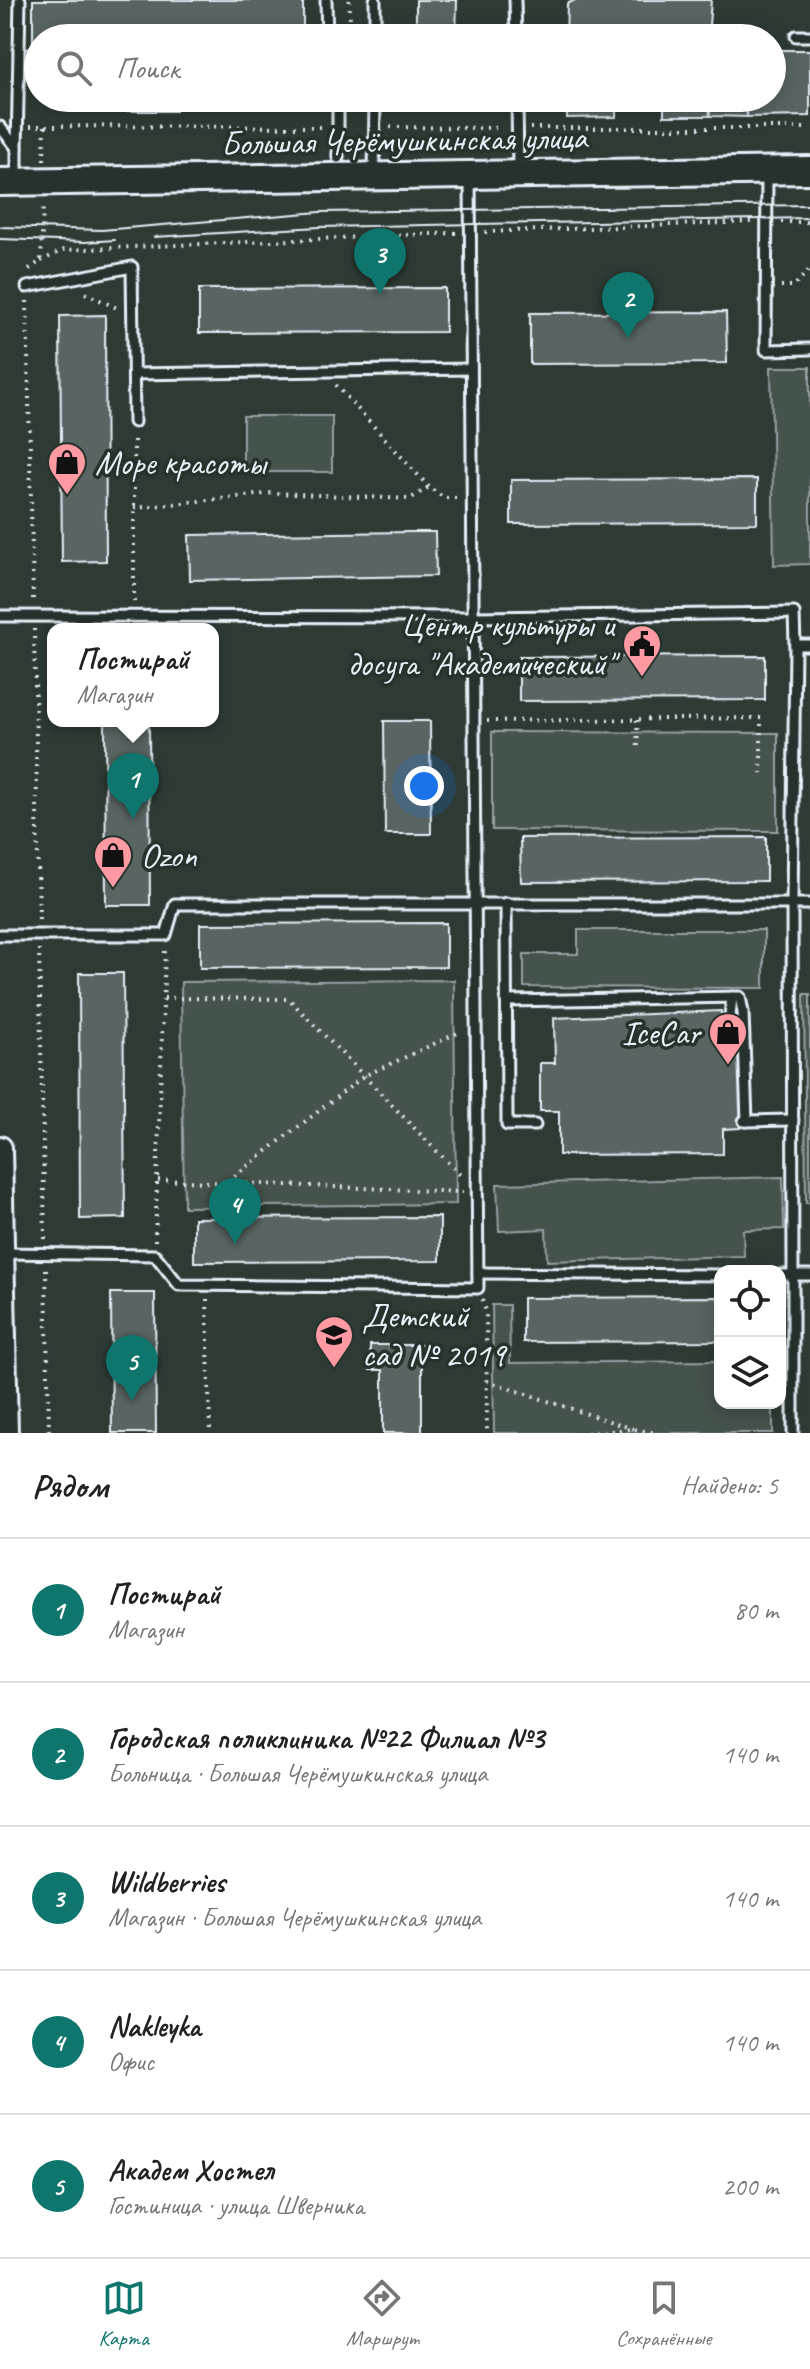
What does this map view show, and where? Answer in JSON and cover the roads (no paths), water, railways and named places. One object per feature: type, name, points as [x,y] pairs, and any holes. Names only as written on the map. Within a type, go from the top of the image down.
[{"type":"main road","name":"Большая Черёмушкинская улица","points":[[8,182],[810,170]]},
{"type":"street","points":[[0,1148],[6,1433]]},
{"type":"lane","points":[[8,182],[17,148],[20,0]]},
{"type":"lane","points":[[326,0],[327,24]]},
{"type":"lane","points":[[375,0],[375,24]]},
{"type":"lane","points":[[515,0],[516,24]]},
{"type":"lane","points":[[796,36],[810,36]]},
{"type":"lane","points":[[336,112],[338,158]]},
{"type":"lane","points":[[374,175],[375,112]]},
{"type":"lane","points":[[517,112],[518,173]]},
{"type":"lane","points":[[0,127],[17,148]]},
{"type":"lane","points":[[767,171],[766,350],[810,349]]},
{"type":"lane","points":[[2,1253],[155,1255],[179,1285],[478,1288],[470,174]]},
{"type":"lane","points":[[27,287],[132,267],[134,422]]},
{"type":"lane","points":[[134,374],[471,369]]},
{"type":"lane","points":[[0,616],[473,617],[794,613],[793,1433]]},
{"type":"lane","points":[[795,645],[810,645]]},
{"type":"lane","points":[[506,903],[507,1125],[535,1125]]},
{"type":"lane","points":[[0,935],[166,935],[175,904],[810,904]]},
{"type":"lane","points":[[729,1026],[732,997]]},
{"type":"lane","points":[[506,1001],[740,997],[743,1012],[744,1121],[793,1120]]},
{"type":"lane","points":[[478,1273],[714,1275]]},
{"type":"lane","points":[[786,1275],[810,1275]]},
{"type":"tram line","points":[[0,227],[102,230],[320,212],[810,205]]},
{"type":"tram line","points":[[154,237],[319,227],[810,218]]},
{"type":"tram line","points":[[0,239],[115,240]]},
{"type":"place","name":"Wildberries","points":[[380,294]]},
{"type":"place","name":"Городская поликлиника №22 Филиал №3","points":[[628,338]]},
{"type":"place","name":"Море красоты","points":[[67,496]]},
{"type":"place","name":"Центр культуры и досуга \"Академический\"","points":[[642,678]]},
{"type":"place","name":"Постирай","points":[[133,819]]},
{"type":"place","name":"Ozon","points":[[113,889]]},
{"type":"place","name":"IceCar","points":[[728,1066]]},
{"type":"place","name":"Nakleyka","points":[[235,1244]]},
{"type":"place","name":"Детский сад № 2019","points":[[334,1369]]},
{"type":"place","name":"Академ Хостел","points":[[132,1401]]}]
